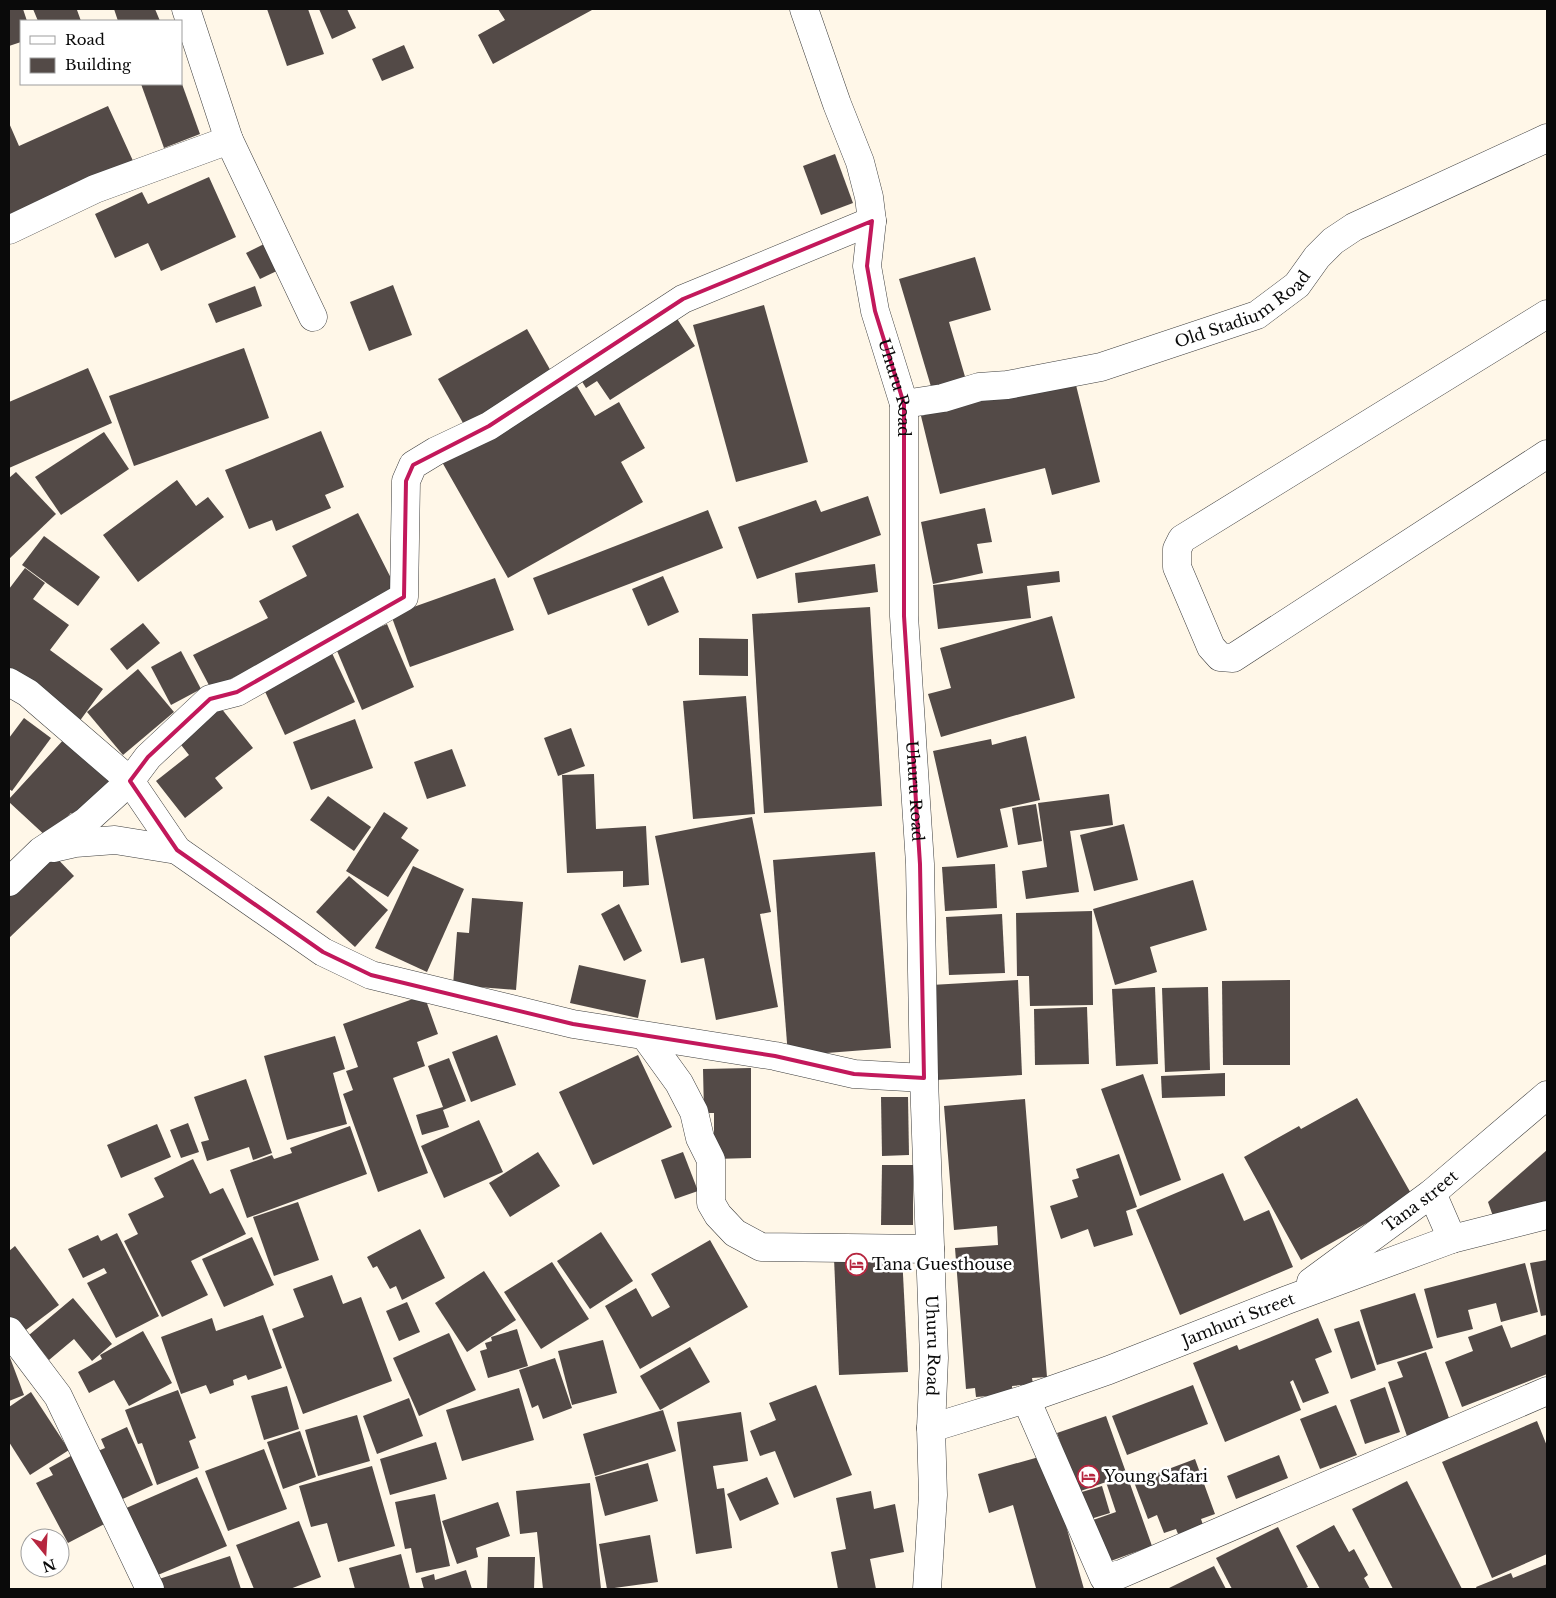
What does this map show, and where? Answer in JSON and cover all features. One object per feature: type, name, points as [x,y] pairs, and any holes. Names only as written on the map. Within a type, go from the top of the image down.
[{"type":"street","points":[[186,9],[229,140],[313,318]]},
{"type":"street","name":"Uhuru Road","points":[[804,9],[837,104],[860,162],[869,197],[872,221],[867,266],[875,311],[904,404],[904,616],[920,864],[924,1078],[934,1358],[931,1428],[933,1495],[927,1589]]},
{"type":"street","name":"Old Stadium Road","points":[[904,404],[943,398],[979,387],[1007,385],[1101,367],[1257,315],[1297,285],[1317,258],[1333,241],[1354,227],[1547,138]]},
{"type":"street","points":[[9,230],[95,190],[229,140]]},
{"type":"street","points":[[9,882],[41,851],[85,822],[130,781],[148,757],[210,699],[237,692],[404,597],[406,481],[413,465],[436,451],[489,426],[682,299],[872,221]]},
{"type":"street","points":[[1547,314],[1182,539],[1177,549],[1177,567],[1210,647],[1220,656],[1233,658],[1547,454]]},
{"type":"street","points":[[9,682],[28,692],[130,781],[178,850],[323,952],[370,975],[574,1024],[775,1056],[854,1074],[924,1078]]},
{"type":"street","points":[[41,851],[76,843],[114,840],[178,850]]},
{"type":"street","points":[[645,1036],[679,1083],[694,1112],[700,1138],[711,1160],[711,1203],[718,1215],[735,1233],[760,1247],[930,1249]]},
{"type":"street","name":"Tana street","points":[[1287,1300],[1432,1193],[1547,1095]]},
{"type":"street","points":[[1432,1193],[1452,1239]]},
{"type":"street","name":"Jamhuri Street","points":[[931,1428],[1026,1399],[1109,1370],[1287,1300],[1452,1239],[1547,1215]]},
{"type":"street","points":[[9,1331],[58,1396],[150,1589]]},
{"type":"street","points":[[1026,1399],[1104,1578],[1120,1574],[1547,1391]]},
{"type":"highlighted area","points":[[872,221],[867,266],[875,311],[904,404],[904,616],[920,864],[924,1078],[854,1074],[775,1056],[573,1024],[371,975],[323,952],[177,850],[130,781],[148,757],[210,699],[237,692],[404,597],[406,481],[413,465],[489,426],[683,299]]},
{"type":"building","points":[[9,9],[23,9],[27,20],[20,20],[20,42],[9,46]]},
{"type":"building","points":[[33,9],[80,9],[77,10],[81,20],[38,20]]},
{"type":"building","points":[[114,9],[155,9],[160,20],[118,20]]},
{"type":"building","points":[[267,9],[308,9],[324,54],[287,66]]},
{"type":"building","points":[[319,9],[347,9],[356,28],[332,39]]},
{"type":"building","points":[[498,9],[592,10],[493,64],[478,35],[505,20]]},
{"type":"building","points":[[404,45],[414,68],[382,81],[372,59]]},
{"type":"building","points":[[182,84],[200,134],[164,148],[141,85]]},
{"type":"building","points":[[108,106],[134,163],[9,219],[9,123],[19,146]]},
{"type":"building","points":[[835,154],[853,203],[821,215],[803,166]]},
{"type":"building","points":[[209,177],[236,237],[161,271],[148,243],[115,258],[95,214],[142,192],[148,204]]},
{"type":"building","points":[[270,241],[283,268],[260,279],[246,253]]},
{"type":"building","points":[[975,257],[991,310],[949,322],[966,380],[932,390],[899,279]]},
{"type":"building","points":[[393,285],[412,335],[369,351],[350,302]]},
{"type":"building","points":[[255,286],[262,306],[216,323],[208,304]]},
{"type":"building","points":[[764,305],[808,462],[736,482],[693,325]]},
{"type":"building","points":[[672,311],[695,346],[610,400],[597,381],[586,388],[576,372]]},
{"type":"building","points":[[527,329],[556,380],[467,430],[438,379]]},
{"type":"building","points":[[244,348],[269,418],[134,466],[109,396]]},
{"type":"building","points":[[88,368],[112,423],[9,468],[9,402]]},
{"type":"building","points":[[1074,377],[1100,482],[1052,495],[1045,468],[940,494],[921,416]]},
{"type":"building","points":[[577,386],[595,416],[619,402],[645,448],[621,462],[643,502],[508,578],[442,462]]},
{"type":"building","points":[[321,431],[344,487],[325,495],[331,508],[276,531],[272,520],[249,529],[225,470]]},
{"type":"building","points":[[104,432],[129,469],[61,515],[35,477]]},
{"type":"building","points":[[16,472],[56,514],[9,559],[9,478]]},
{"type":"building","points":[[177,480],[196,506],[208,497],[224,517],[138,582],[103,535]]},
{"type":"building","points":[[868,496],[881,535],[757,579],[738,527],[816,500],[821,512]]},
{"type":"building","points":[[985,508],[992,542],[977,544],[983,573],[933,584],[921,522]]},
{"type":"building","points":[[708,510],[723,548],[548,615],[533,578]]},
{"type":"building","points":[[358,513],[399,594],[211,689],[193,655],[268,618],[259,601],[307,576],[292,546]]},
{"type":"building","points":[[44,536],[100,577],[78,606],[22,565]]},
{"type":"building","points":[[875,564],[878,592],[798,603],[795,573]]},
{"type":"building","points":[[25,568],[45,583],[33,599],[69,625],[50,650],[103,689],[79,722],[9,670],[9,589]]},
{"type":"building","points":[[1059,571],[1060,582],[1027,586],[1031,618],[938,629],[933,585]]},
{"type":"building","points":[[663,576],[679,612],[648,626],[632,589]]},
{"type":"building","points":[[495,578],[514,630],[410,667],[391,615]]},
{"type":"building","points":[[870,607],[882,806],[764,813],[752,614]]},
{"type":"building","points":[[1052,616],[1075,698],[941,737],[928,694],[951,688],[940,648]]},
{"type":"building","points":[[143,623],[160,643],[127,670],[110,649]]},
{"type":"building","points":[[387,624],[414,687],[362,710],[335,646]]},
{"type":"building","points":[[699,638],[748,639],[748,676],[699,675]]},
{"type":"building","points":[[181,651],[201,689],[171,705],[151,667]]},
{"type":"building","points":[[331,651],[355,702],[285,735],[262,685]]},
{"type":"building","points":[[138,669],[174,712],[123,755],[87,712]]},
{"type":"building","points":[[746,696],[755,814],[693,819],[683,701]]},
{"type":"building","points":[[221,708],[253,748],[215,778],[223,788],[185,818],[156,781],[189,755],[178,741]]},
{"type":"building","points":[[24,718],[51,738],[12,791],[9,789],[9,738]]},
{"type":"building","points":[[355,719],[373,768],[311,790],[293,742]]},
{"type":"building","points":[[571,728],[585,766],[558,776],[544,738]]},
{"type":"building","points":[[1026,736],[1040,800],[1000,809],[1008,847],[957,858],[933,751],[991,739],[992,745]]},
{"type":"building","points":[[66,737],[115,781],[79,820],[71,813],[48,838],[9,802],[9,799]]},
{"type":"building","points":[[452,749],[466,786],[427,799],[414,762]]},
{"type":"building","points":[[594,774],[596,829],[646,826],[649,885],[623,887],[623,871],[567,873],[562,775]]},
{"type":"building","points":[[1109,794],[1113,825],[1070,831],[1079,892],[1026,899],[1022,871],[1047,867],[1038,803]]},
{"type":"building","points":[[328,796],[371,827],[354,851],[310,820]]},
{"type":"building","points":[[1036,804],[1042,841],[1018,845],[1012,808]]},
{"type":"building","points":[[384,812],[408,828],[401,838],[419,850],[388,897],[346,871]]},
{"type":"building","points":[[752,817],[771,912],[760,914],[778,1007],[716,1020],[704,958],[681,963],[655,836]]},
{"type":"building","points":[[1124,824],[1138,880],[1094,891],[1080,835]]},
{"type":"building","points":[[50,851],[74,876],[9,938],[9,891]]},
{"type":"building","points":[[875,852],[891,1048],[788,1056],[773,860]]},
{"type":"building","points":[[995,864],[997,908],[945,911],[942,867]]},
{"type":"building","points":[[413,866],[464,889],[427,972],[375,948]]},
{"type":"building","points":[[349,876],[388,910],[355,947],[316,912]]},
{"type":"building","points":[[1193,880],[1207,930],[1150,947],[1157,972],[1115,985],[1093,909]]},
{"type":"building","points":[[472,898],[523,902],[516,990],[453,985],[457,932],[469,933]]},
{"type":"building","points":[[619,904],[642,951],[624,961],[601,914]]},
{"type":"building","points":[[1092,911],[1093,1005],[1030,1006],[1029,976],[1017,976],[1016,913]]},
{"type":"building","points":[[1002,914],[1005,973],[949,975],[946,917]]},
{"type":"building","points":[[579,965],[646,980],[638,1018],[570,1003]]},
{"type":"building","points":[[1018,980],[1022,1075],[936,1080],[931,985]]},
{"type":"building","points":[[1290,980],[1290,1065],[1223,1065],[1222,981]]},
{"type":"building","points":[[1155,987],[1158,1064],[1116,1066],[1112,989]]},
{"type":"building","points":[[1208,987],[1210,1070],[1165,1072],[1162,988]]},
{"type":"building","points":[[424,995],[438,1034],[417,1042],[425,1066],[393,1078],[428,1173],[378,1192],[343,1094],[353,1090],[346,1071],[358,1067],[343,1024]]},
{"type":"building","points":[[1087,1007],[1089,1064],[1035,1065],[1034,1009]]},
{"type":"building","points":[[497,1035],[516,1085],[471,1102],[452,1052]]},
{"type":"building","points":[[335,1036],[345,1069],[333,1073],[347,1124],[287,1140],[264,1056]]},
{"type":"building","points":[[638,1055],[672,1127],[593,1165],[559,1092]]},
{"type":"building","points":[[449,1058],[466,1101],[443,1110],[449,1127],[422,1135],[416,1115],[443,1107],[428,1066]]},
{"type":"building","points":[[751,1068],[751,1158],[714,1159],[714,1113],[704,1113],[703,1069]]},
{"type":"building","points":[[1225,1073],[1225,1096],[1162,1098],[1161,1076]]},
{"type":"building","points":[[1143,1074],[1181,1180],[1140,1196],[1101,1089]]},
{"type":"building","points":[[246,1079],[272,1153],[253,1160],[249,1147],[207,1161],[201,1142],[209,1140],[194,1097]]},
{"type":"building","points":[[881,1097],[908,1097],[909,1155],[882,1156]]},
{"type":"building","points":[[1357,1098],[1413,1197],[1301,1260],[1244,1157],[1299,1126],[1301,1129]]},
{"type":"building","points":[[1025,1099],[1047,1377],[1032,1378],[1033,1384],[1012,1386],[1013,1394],[976,1397],[975,1388],[966,1389],[955,1248],[998,1245],[997,1226],[954,1230],[944,1106]]},
{"type":"building","points":[[479,1120],[503,1172],[444,1198],[421,1146]]},
{"type":"building","points":[[188,1123],[199,1152],[181,1158],[170,1130]]},
{"type":"building","points":[[157,1124],[171,1157],[121,1178],[107,1145]]},
{"type":"building","points":[[350,1126],[367,1174],[247,1218],[230,1170],[272,1155],[274,1159],[292,1153],[290,1148]]},
{"type":"building","points":[[1547,1150],[1547,1210],[1495,1222],[1488,1202]]},
{"type":"building","points":[[538,1152],[560,1186],[510,1217],[489,1183]]},
{"type":"building","points":[[683,1152],[698,1191],[675,1199],[661,1160]]},
{"type":"building","points":[[1119,1154],[1137,1207],[1126,1211],[1133,1235],[1094,1247],[1088,1229],[1061,1239],[1050,1206],[1078,1197],[1072,1180],[1079,1178],[1076,1169]]},
{"type":"building","points":[[193,1159],[210,1194],[223,1188],[246,1234],[191,1261],[208,1295],[162,1317],[124,1241],[138,1234],[128,1214],[164,1197],[154,1178]]},
{"type":"building","points":[[882,1165],[913,1165],[913,1225],[881,1225]]},
{"type":"building","points":[[1223,1173],[1244,1221],[1269,1210],[1293,1267],[1180,1315],[1136,1210]]},
{"type":"building","points":[[298,1202],[319,1260],[274,1276],[253,1217]]},
{"type":"building","points":[[420,1229],[445,1278],[402,1300],[396,1286],[390,1289],[377,1266],[373,1268],[367,1257]]},
{"type":"building","points":[[601,1232],[633,1281],[590,1309],[557,1261]]},
{"type":"building","points":[[117,1233],[159,1316],[116,1338],[87,1283],[107,1273],[104,1268],[83,1278],[68,1249],[98,1235],[101,1241]]},
{"type":"building","points":[[252,1237],[274,1285],[224,1307],[202,1259]]},
{"type":"building","points":[[710,1240],[748,1307],[640,1369],[605,1306],[636,1288],[652,1317],[670,1307],[651,1274]]},
{"type":"building","points":[[15,1246],[59,1305],[22,1333],[9,1316],[9,1251]]},
{"type":"building","points":[[902,1255],[908,1372],[839,1375],[834,1258]]},
{"type":"building","points":[[1547,1260],[1547,1315],[1541,1316],[1530,1263]]},
{"type":"building","points":[[552,1262],[589,1319],[541,1349],[504,1292]]},
{"type":"building","points":[[1525,1263],[1538,1312],[1501,1322],[1496,1303],[1468,1310],[1473,1329],[1437,1338],[1424,1289]]},
{"type":"building","points":[[484,1271],[516,1320],[467,1352],[435,1303]]},
{"type":"building","points":[[332,1275],[343,1304],[361,1297],[392,1381],[303,1414],[272,1329],[304,1317],[293,1289]]},
{"type":"building","points":[[1415,1293],[1433,1348],[1377,1365],[1360,1310]]},
{"type":"building","points":[[73,1298],[112,1344],[92,1361],[74,1339],[49,1360],[29,1335]]},
{"type":"building","points":[[407,1302],[420,1332],[399,1341],[386,1311]]},
{"type":"building","points":[[263,1315],[282,1368],[248,1380],[246,1375],[233,1380],[234,1385],[210,1394],[206,1385],[181,1394],[161,1337],[212,1318],[216,1331]]},
{"type":"building","points":[[1318,1318],[1332,1352],[1315,1359],[1329,1393],[1303,1403],[1293,1380],[1290,1382],[1301,1410],[1225,1442],[1193,1363],[1237,1345],[1239,1350]]},
{"type":"building","points":[[1359,1321],[1376,1370],[1351,1379],[1334,1329]]},
{"type":"building","points":[[1502,1325],[1511,1348],[1547,1334],[1547,1374],[1462,1407],[1445,1362],[1473,1351],[1468,1337]]},
{"type":"building","points":[[517,1329],[528,1366],[488,1378],[480,1351],[487,1349],[485,1343],[492,1341],[491,1337]]},
{"type":"building","points":[[143,1331],[172,1383],[129,1406],[114,1380],[89,1393],[78,1372],[102,1359],[100,1355]]},
{"type":"building","points":[[449,1333],[476,1390],[419,1416],[393,1358]]},
{"type":"building","points":[[603,1340],[617,1393],[572,1405],[558,1351]]},
{"type":"building","points":[[690,1347],[710,1382],[660,1410],[640,1376]]},
{"type":"building","points":[[1426,1352],[1450,1421],[1407,1436],[1388,1382],[1403,1377],[1397,1362]]},
{"type":"building","points":[[9,1355],[24,1395],[9,1401]]},
{"type":"building","points":[[555,1358],[572,1408],[543,1419],[538,1405],[532,1408],[519,1370]]},
{"type":"building","points":[[816,1385],[852,1475],[794,1498],[775,1451],[760,1456],[750,1431],[776,1420],[769,1403]]},
{"type":"building","points":[[1193,1385],[1208,1424],[1127,1455],[1112,1416]]},
{"type":"building","points":[[287,1386],[299,1429],[264,1440],[251,1396]]},
{"type":"building","points":[[1385,1387],[1400,1432],[1365,1444],[1350,1400]]},
{"type":"building","points":[[519,1388],[534,1440],[462,1461],[446,1410]]},
{"type":"building","points":[[178,1390],[196,1438],[189,1441],[199,1468],[157,1485],[142,1443],[138,1444],[125,1410]]},
{"type":"building","points":[[31,1392],[69,1450],[30,1475],[9,1442],[9,1407]]},
{"type":"building","points":[[409,1398],[423,1436],[377,1454],[363,1416]]},
{"type":"building","points":[[1336,1405],[1357,1455],[1320,1469],[1300,1419]]},
{"type":"building","points":[[663,1410],[676,1451],[595,1476],[583,1434]]},
{"type":"building","points":[[741,1412],[748,1461],[713,1466],[717,1489],[724,1488],[732,1548],[696,1554],[677,1422]]},
{"type":"building","points":[[357,1415],[370,1461],[318,1476],[305,1430]]},
{"type":"building","points":[[1106,1416],[1152,1546],[1108,1562],[1093,1520],[1116,1512],[1106,1482],[1078,1492],[1057,1433]]},
{"type":"building","points":[[1537,1421],[1547,1446],[1547,1554],[1492,1578],[1442,1462]]},
{"type":"building","points":[[127,1427],[153,1485],[114,1503],[91,1454],[105,1448],[101,1439]]},
{"type":"building","points":[[300,1431],[316,1477],[283,1489],[267,1442]]},
{"type":"building","points":[[436,1442],[447,1479],[390,1495],[380,1459]]},
{"type":"building","points":[[264,1449],[287,1509],[228,1531],[205,1471]]},
{"type":"building","points":[[78,1452],[114,1519],[70,1542],[70,1528],[60,1528],[36,1483],[53,1475],[49,1468]]},
{"type":"building","points":[[1046,1455],[1084,1589],[1032,1589],[1036,1588],[1013,1505],[989,1513],[978,1474]]},
{"type":"building","points":[[1279,1455],[1288,1478],[1236,1499],[1227,1476]]},
{"type":"building","points":[[1195,1459],[1215,1514],[1201,1519],[1203,1525],[1178,1534],[1176,1529],[1164,1533],[1157,1515],[1148,1519],[1134,1482]]},
{"type":"building","points":[[648,1463],[658,1501],[605,1516],[595,1477]]},
{"type":"building","points":[[372,1466],[395,1546],[338,1562],[327,1523],[311,1527],[299,1486]]},
{"type":"building","points":[[197,1477],[227,1546],[153,1577],[124,1509]]},
{"type":"building","points":[[767,1477],[779,1504],[740,1521],[727,1494]]},
{"type":"building","points":[[1407,1481],[1462,1589],[1393,1589],[1352,1509]]},
{"type":"building","points":[[590,1483],[601,1589],[543,1589],[537,1532],[520,1534],[516,1491]]},
{"type":"building","points":[[1102,1486],[1110,1513],[1084,1521],[1075,1494]]},
{"type":"building","points":[[871,1491],[874,1509],[895,1504],[904,1552],[870,1559],[876,1589],[838,1589],[831,1552],[846,1549],[836,1498]]},
{"type":"building","points":[[435,1494],[450,1566],[416,1573],[411,1548],[405,1549],[395,1502]]},
{"type":"building","points":[[498,1502],[510,1536],[476,1548],[478,1557],[457,1564],[442,1521]]},
{"type":"building","points":[[299,1521],[321,1577],[290,1589],[254,1589],[236,1545]]},
{"type":"building","points":[[1334,1525],[1349,1552],[1354,1549],[1368,1575],[1364,1578],[1370,1589],[1320,1589],[1296,1546]]},
{"type":"building","points":[[1278,1527],[1308,1587],[1304,1589],[1232,1589],[1216,1558]]},
{"type":"building","points":[[650,1535],[658,1582],[607,1589],[599,1544]]},
{"type":"building","points":[[401,1554],[410,1589],[355,1589],[349,1568]]},
{"type":"building","points":[[230,1556],[241,1589],[162,1589],[159,1579]]},
{"type":"building","points":[[488,1557],[535,1557],[534,1589],[487,1589]]},
{"type":"building","points":[[1547,1564],[1547,1589],[1477,1589],[1476,1587],[1511,1573],[1513,1578]]},
{"type":"building","points":[[1214,1566],[1226,1589],[1167,1589]]},
{"type":"building","points":[[466,1570],[472,1589],[424,1589],[421,1578],[434,1574],[435,1580]]},
{"type":"place","name":"Tana Guesthouse","points":[[856,1264]]},
{"type":"place","name":"Young Safari","points":[[1088,1476]]}]
